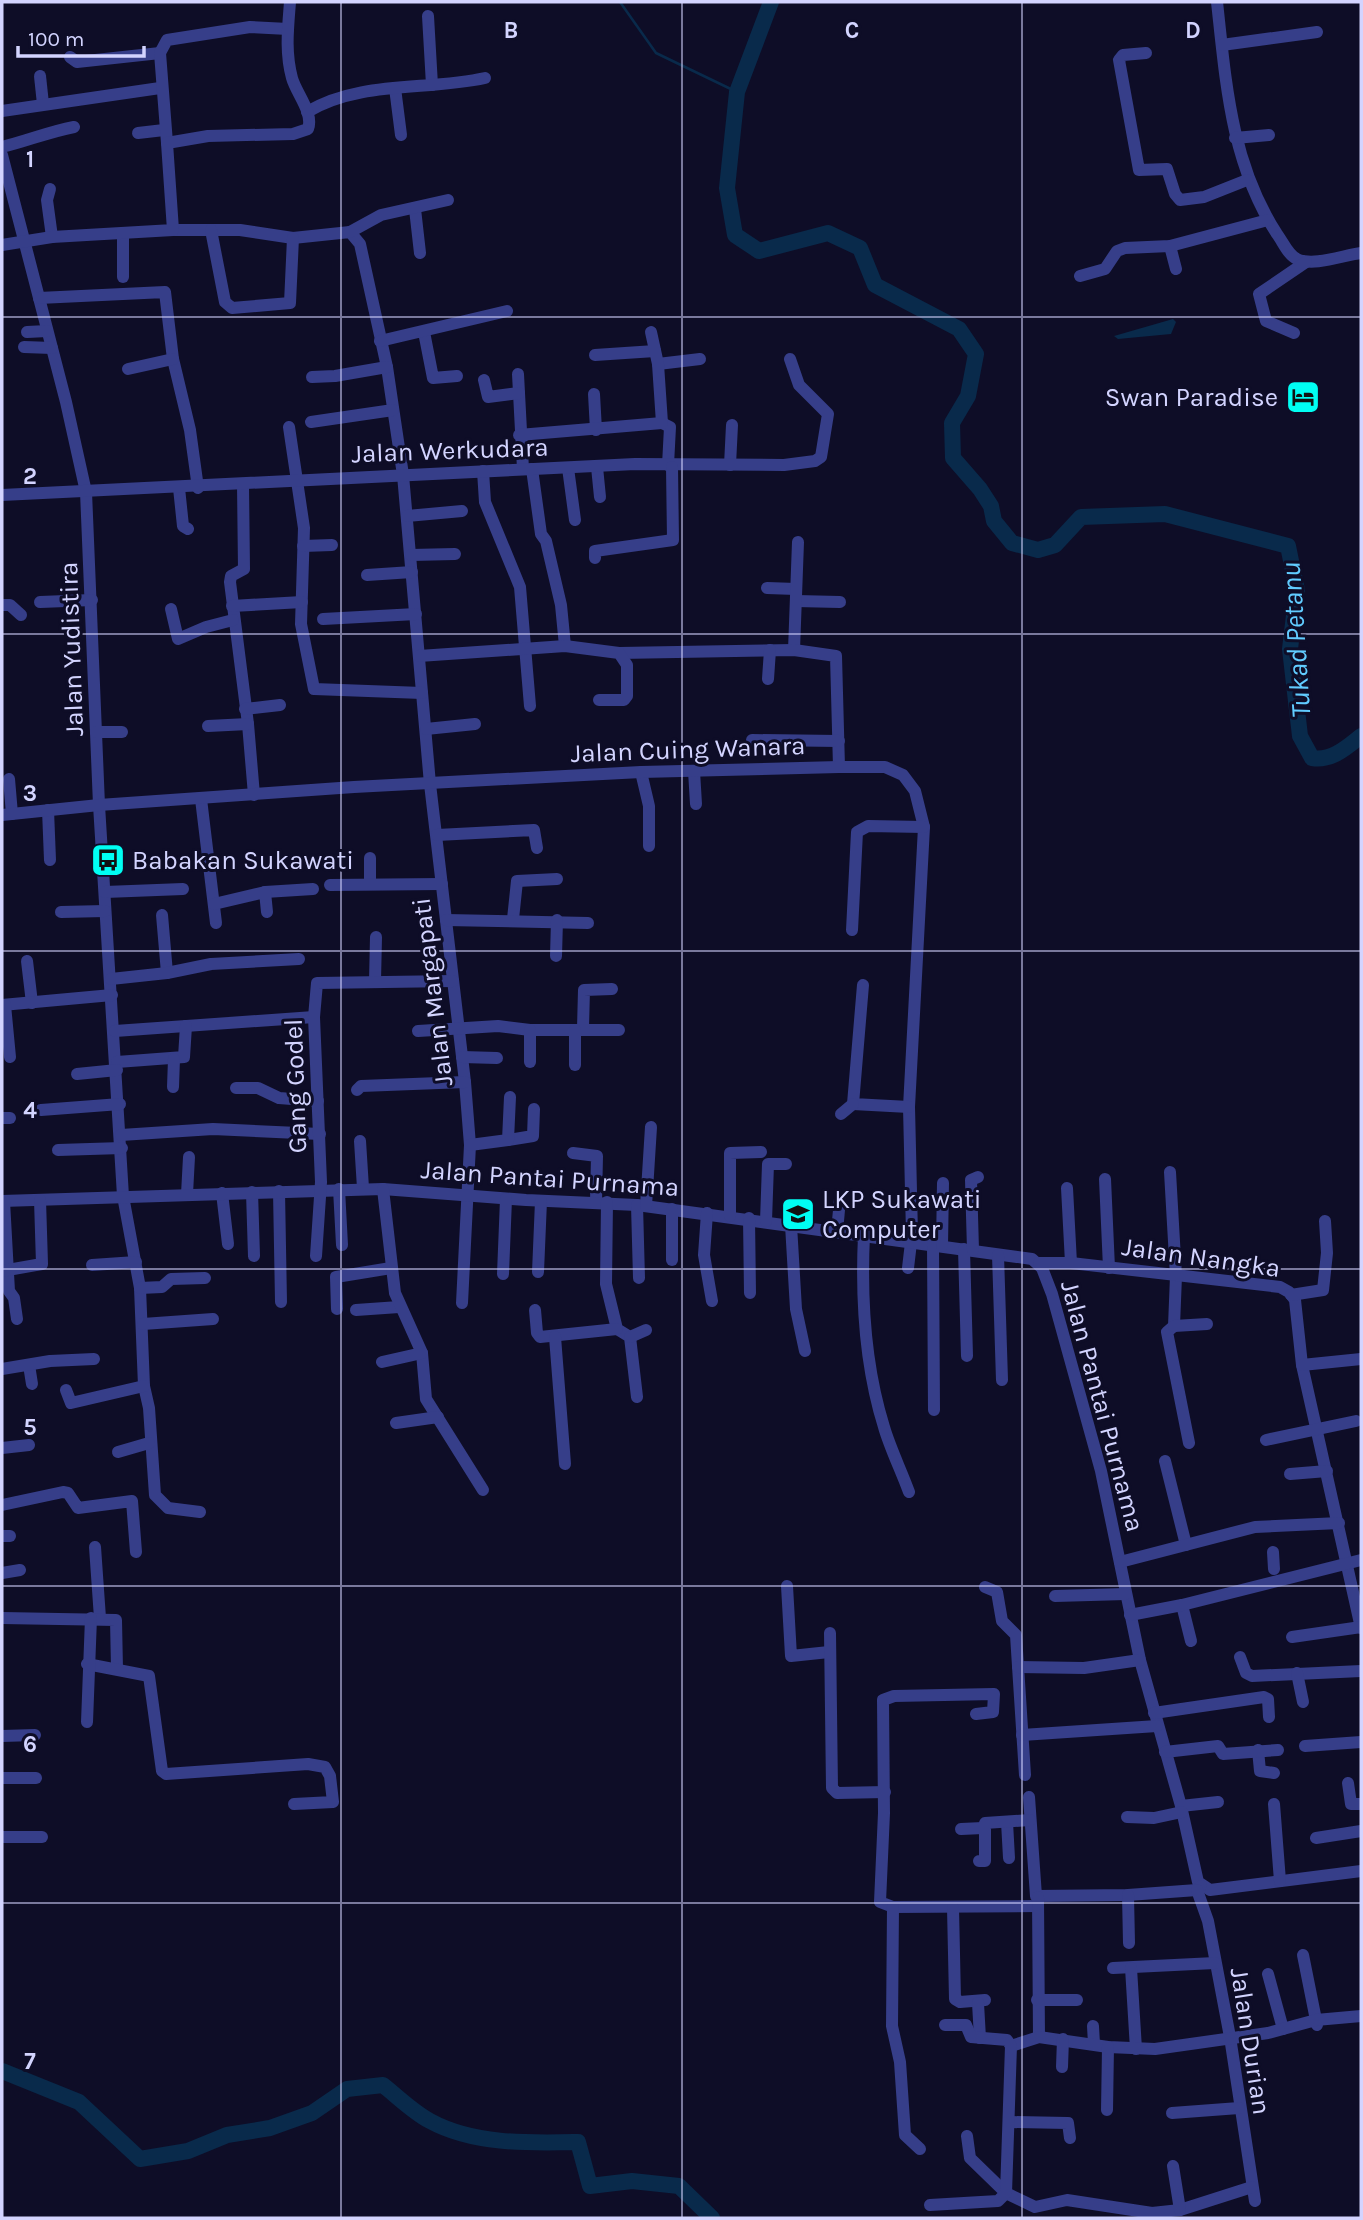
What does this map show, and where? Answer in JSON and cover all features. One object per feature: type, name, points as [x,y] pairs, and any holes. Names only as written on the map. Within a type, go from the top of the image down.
[{"type":"street","points":[[138,133],[165,137],[293,134],[308,128],[310,120],[292,79],[288,29],[290,2]]},
{"type":"street","points":[[1217,2],[1235,138],[1247,180],[1268,220],[1291,254],[1306,262]]},
{"type":"street","points":[[428,16],[432,85]]},
{"type":"street","points":[[173,230],[160,88],[160,53],[167,40],[250,27],[288,29]]},
{"type":"street","points":[[1222,45],[1317,32]]},
{"type":"street","points":[[71,57],[77,62],[160,53]]},
{"type":"street","points":[[1146,53],[1123,55],[1119,58],[1139,170],[1167,169],[1175,194],[1180,200],[1205,197],[1247,180]]},
{"type":"street","points":[[40,76],[43,104]]},
{"type":"street","points":[[307,111],[332,99],[395,88],[485,78]]},
{"type":"street","points":[[2,111],[160,88]]},
{"type":"street","points":[[395,88],[401,135]]},
{"type":"street","points":[[2,147],[30,141],[38,134],[74,127]]},
{"type":"street","points":[[1235,138],[1269,135]]},
{"type":"street","name":"Jalan Yudistira","points":[[2,155],[7,195],[24,239],[86,492],[99,805],[120,1104],[123,1196],[140,1288],[144,1386],[149,1408],[149,1443],[155,1495],[161,1502],[181,1511],[200,1512]]},
{"type":"street","points":[[50,189],[47,200],[52,237]]},
{"type":"street","points":[[2,245],[24,239],[173,230],[272,233],[293,238],[350,232],[381,215],[448,200]]},
{"type":"street","points":[[415,209],[419,253]]},
{"type":"street","points":[[1080,276],[1105,269],[1117,251],[1125,248],[1170,246],[1268,220]]},
{"type":"street","points":[[211,230],[225,302],[232,309],[290,303],[293,238]]},
{"type":"street","name":"Jalan Margapati","points":[[350,232],[360,244],[387,367],[403,475],[430,784],[470,1145],[462,1303]]},
{"type":"street","points":[[123,233],[123,277]]},
{"type":"street","points":[[1170,246],[1175,270]]},
{"type":"street","points":[[1294,333],[1266,321],[1259,294],[1306,262],[1361,253]]},
{"type":"street","points":[[39,298],[164,291],[173,359],[190,430],[198,488]]},
{"type":"street","points":[[380,341],[507,311]]},
{"type":"street","points":[[27,332],[47,331]]},
{"type":"street","points":[[424,332],[433,377],[457,376]]},
{"type":"street","points":[[651,332],[662,423]]},
{"type":"street","points":[[24,347],[52,348]]},
{"type":"street","points":[[595,355],[700,359]]},
{"type":"street","points":[[128,369],[173,359]]},
{"type":"street","name":"Jalan Werkudara","points":[[2,495],[198,488],[528,469],[784,465],[815,461],[821,457],[828,414],[799,386],[790,359]]},
{"type":"street","points":[[312,377],[387,367]]},
{"type":"street","points":[[518,374],[519,435],[541,534],[547,541],[561,605],[565,646]]},
{"type":"street","points":[[484,380],[488,397],[519,393]]},
{"type":"street","points":[[594,394],[596,430]]},
{"type":"street","points":[[311,422],[393,410]]},
{"type":"street","points":[[519,435],[662,423],[669,426],[673,540],[595,551],[595,558]]},
{"type":"street","points":[[730,465],[732,425]]},
{"type":"street","points":[[289,427],[295,481],[302,508],[303,634],[314,689],[422,693]]},
{"type":"street","points":[[597,467],[600,497]]},
{"type":"street","points":[[568,468],[575,520]]},
{"type":"street","points":[[483,471],[485,502],[520,587],[530,706]]},
{"type":"street","points":[[243,485],[244,568],[230,577],[254,795]]},
{"type":"street","points":[[179,488],[183,526],[188,528]]},
{"type":"street","points":[[407,516],[463,511]]},
{"type":"street","points":[[794,650],[799,542]]},
{"type":"street","points":[[303,546],[332,545]]},
{"type":"street","points":[[411,555],[455,554]]},
{"type":"street","points":[[367,575],[412,572]]},
{"type":"street","points":[[767,588],[840,602]]},
{"type":"street","points":[[40,602],[92,600]]},
{"type":"street","points":[[232,606],[302,602]]},
{"type":"street","points":[[2,605],[12,606],[21,615]]},
{"type":"street","points":[[171,609],[178,639],[206,627],[233,620]]},
{"type":"street","points":[[323,619],[416,614]]},
{"type":"street","points":[[419,656],[565,646],[619,653],[794,650],[837,657],[839,767]]},
{"type":"street","points":[[768,678],[770,650]]},
{"type":"street","points":[[599,699],[624,700],[626,697],[627,665],[619,653]]},
{"type":"street","points":[[245,709],[280,705]]},
{"type":"street","points":[[208,726],[248,724]]},
{"type":"street","points":[[426,729],[475,724]]},
{"type":"street","points":[[96,732],[122,732]]},
{"type":"street","points":[[752,740],[839,741]]},
{"type":"street","name":"Jalan Cuing Wanara","points":[[7,815],[99,805],[641,772],[885,767],[903,775],[915,791],[924,827],[909,1107],[911,1241],[908,1268]]},
{"type":"street","points":[[694,771],[696,804]]},
{"type":"street","points":[[641,772],[649,806],[649,846]]},
{"type":"street","points":[[7,815],[9,779]]},
{"type":"street","points":[[201,799],[205,854],[216,923]]},
{"type":"street","points":[[48,810],[50,860]]},
{"type":"street","points":[[852,930],[857,832],[868,826],[924,827]]},
{"type":"street","points":[[437,835],[534,830],[537,848]]},
{"type":"street","points":[[370,858],[370,884]]},
{"type":"street","points":[[513,919],[517,881],[557,879]]},
{"type":"street","points":[[330,885],[442,884]]},
{"type":"street","points":[[105,892],[183,889]]},
{"type":"street","points":[[214,904],[265,892],[313,889]]},
{"type":"street","points":[[265,892],[267,912]]},
{"type":"street","points":[[61,912],[105,911]]},
{"type":"street","points":[[162,915],[167,974]]},
{"type":"street","points":[[446,920],[513,919],[588,923]]},
{"type":"street","points":[[556,956],[557,920]]},
{"type":"street","points":[[376,937],[375,981],[453,981]]},
{"type":"street","points":[[111,979],[167,974],[211,964],[299,959]]},
{"type":"street","points":[[27,961],[32,1003]]},
{"type":"street","name":"Gang Godel","points":[[316,1256],[320,1133],[314,1017],[319,982],[375,981]]},
{"type":"street","points":[[853,1104],[863,985]]},
{"type":"street","points":[[575,1065],[584,990],[612,989]]},
{"type":"street","points":[[10,1057],[4,1005],[113,995]]},
{"type":"street","points":[[115,1031],[314,1017]]},
{"type":"street","points":[[77,1074],[185,1056],[186,1026]]},
{"type":"street","points":[[418,1031],[498,1026],[530,1030],[619,1030]]},
{"type":"street","points":[[530,1030],[530,1062]]},
{"type":"street","points":[[462,1057],[497,1058]]},
{"type":"street","points":[[173,1087],[174,1059]]},
{"type":"street","points":[[357,1090],[361,1086],[465,1082]]},
{"type":"street","points":[[236,1088],[258,1088],[279,1098],[318,1101]]},
{"type":"street","points":[[509,1140],[510,1097]]},
{"type":"street","points":[[41,1110],[120,1104]]},
{"type":"street","points":[[841,1114],[853,1104],[909,1107]]},
{"type":"street","points":[[470,1145],[533,1136],[534,1109]]},
{"type":"street","points":[[639,1278],[642,1205],[651,1127]]},
{"type":"street","points":[[58,1150],[213,1129],[320,1133]]},
{"type":"street","points":[[360,1141],[363,1188]]},
{"type":"street","points":[[730,1216],[730,1153],[761,1152]]},
{"type":"street","points":[[573,1153],[597,1156],[606,1283],[617,1329]]},
{"type":"street","points":[[187,1194],[189,1157]]},
{"type":"street","points":[[766,1221],[768,1164],[786,1164]]},
{"type":"street","points":[[1170,1171],[1176,1276],[1174,1326]]},
{"type":"street","points":[[967,1356],[971,1180],[978,1177]]},
{"type":"street","points":[[1105,1179],[1109,1268]]},
{"type":"street","points":[[934,1410],[937,1245],[943,1183]]},
{"type":"street","name":"Jalan Pantai Purnama","points":[[3,1201],[363,1188],[541,1201],[601,1201],[1025,1257],[1039,1263],[1052,1294],[1097,1459],[1140,1660],[1181,1809],[1199,1888]]},
{"type":"street","points":[[1067,1188],[1071,1263]]},
{"type":"street","points":[[339,1189],[342,1245]]},
{"type":"street","points":[[383,1189],[391,1268],[399,1307],[422,1353],[426,1399],[483,1490]]},
{"type":"street","points":[[279,1191],[281,1302]]},
{"type":"street","points":[[252,1192],[254,1256]]},
{"type":"street","points":[[222,1193],[228,1244]]},
{"type":"street","points":[[5,1271],[43,1264],[40,1199]]},
{"type":"street","points":[[503,1274],[506,1199]]},
{"type":"street","points":[[837,1231],[840,1199]]},
{"type":"street","points":[[3,1201],[5,1271],[17,1319]]},
{"type":"street","points":[[538,1272],[541,1201]]},
{"type":"street","points":[[672,1209],[672,1260]]},
{"type":"street","points":[[707,1213],[704,1255],[712,1301]]},
{"type":"street","points":[[749,1219],[750,1293]]},
{"type":"street","points":[[1291,1295],[1323,1290],[1327,1253],[1325,1221]]},
{"type":"street","points":[[791,1225],[796,1309],[805,1351]]},
{"type":"street","points":[[864,1235],[867,1336],[874,1385],[884,1429],[909,1492]]},
{"type":"street","points":[[998,1255],[1002,1380]]},
{"type":"street","points":[[92,1265],[136,1262]]},
{"type":"street","name":"Jalan Nangka","points":[[1039,1263],[1071,1263],[1280,1287],[1291,1295],[1295,1300],[1302,1364],[1361,1628]]},
{"type":"street","points":[[337,1309],[336,1277],[391,1268]]},
{"type":"street","points":[[140,1288],[163,1287],[171,1279],[205,1278]]},
{"type":"street","points":[[356,1310],[399,1307]]},
{"type":"street","points":[[535,1310],[538,1336],[555,1337],[617,1329],[630,1337]]},
{"type":"street","points":[[143,1324],[213,1319]]},
{"type":"street","points":[[1189,1443],[1167,1332],[1174,1326],[1207,1324]]},
{"type":"street","points":[[630,1337],[646,1330]]},
{"type":"street","points":[[555,1337],[565,1464]]},
{"type":"street","points":[[630,1337],[637,1397]]},
{"type":"street","points":[[382,1362],[422,1353]]},
{"type":"street","points":[[2,1369],[94,1359]]},
{"type":"street","points":[[1302,1364],[1361,1359]]},
{"type":"street","points":[[29,1365],[33,1384]]},
{"type":"street","points":[[66,1390],[71,1404],[144,1386]]},
{"type":"street","points":[[397,1423],[438,1417]]},
{"type":"street","points":[[1266,1440],[1318,1431],[1326,1425],[1356,1421]]},
{"type":"street","points":[[118,1452],[149,1443]]},
{"type":"street","points":[[2,1448],[29,1445]]},
{"type":"street","points":[[1165,1461],[1186,1545]]},
{"type":"street","points":[[1290,1474],[1327,1471]]},
{"type":"street","points":[[2,1505],[63,1492],[68,1493],[78,1508],[132,1501],[136,1552]]},
{"type":"street","points":[[1120,1562],[1255,1527],[1339,1523]]},
{"type":"street","points":[[87,1722],[87,1664],[95,1618],[95,1547]]},
{"type":"street","points":[[1273,1552],[1274,1569]]},
{"type":"street","points":[[1130,1615],[1182,1605],[1361,1560]]},
{"type":"street","points":[[2,1573],[20,1570]]},
{"type":"street","points":[[787,1586],[791,1657],[829,1652]]},
{"type":"street","points":[[985,1587],[997,1592],[1002,1621],[1015,1633],[1025,1775]]},
{"type":"street","points":[[1055,1596],[1126,1594]]},
{"type":"street","points":[[1182,1605],[1191,1641]]},
{"type":"street","points":[[2,1618],[115,1619],[118,1623],[117,1669]]},
{"type":"street","points":[[1292,1637],[1361,1628]]},
{"type":"street","points":[[830,1633],[832,1788],[837,1793],[885,1792]]},
{"type":"street","points":[[1240,1657],[1249,1675],[1361,1671]]},
{"type":"street","points":[[1018,1667],[1084,1668],[1140,1660]]},
{"type":"street","points":[[87,1664],[149,1676],[164,1773],[308,1764],[325,1767],[333,1787],[333,1802],[328,1805],[294,1804]]},
{"type":"street","points":[[1297,1673],[1303,1702]]},
{"type":"street","points":[[976,1714],[993,1712],[994,1694],[885,1698],[882,1706],[885,1792],[880,1902],[893,1907],[953,1908],[1199,1888],[1210,1890],[1361,1871]]},
{"type":"street","points":[[1022,1735],[1156,1720],[1264,1697],[1268,1699],[1269,1717]]},
{"type":"street","points":[[2,1736],[35,1735]]},
{"type":"street","points":[[1305,1746],[1361,1742]]},
{"type":"street","points":[[1165,1752],[1218,1746],[1222,1754],[1278,1750]]},
{"type":"street","points":[[1258,1750],[1260,1771],[1274,1773]]},
{"type":"street","points":[[2,1778],[36,1778]]},
{"type":"street","points":[[1348,1783],[1351,1804],[1361,1804]]},
{"type":"street","points":[[1029,1797],[1034,1894],[1038,1901],[1039,2037]]},
{"type":"street","points":[[1127,1817],[1154,1818],[1181,1809],[1218,1802]]},
{"type":"street","points":[[1274,1804],[1280,1881]]},
{"type":"street","points":[[979,1861],[985,1860],[983,1828],[987,1823],[1030,1820]]},
{"type":"street","points":[[1007,1822],[1009,1858]]},
{"type":"street","points":[[961,1829],[983,1828]]},
{"type":"street","points":[[1316,1838],[1361,1831]]},
{"type":"street","points":[[2,1837],[42,1837]]},
{"type":"street","name":"Jalan Durian","points":[[1199,1888],[1230,2037],[1255,2201]]},
{"type":"street","points":[[1128,1895],[1129,1943]]},
{"type":"street","points":[[893,1907],[892,2026],[900,2062],[905,2135],[920,2150]]},
{"type":"street","points":[[953,1908],[955,1999],[960,2002],[981,2002],[980,2038]]},
{"type":"street","points":[[1303,1955],[1317,2023]]},
{"type":"street","points":[[1113,1968],[1215,1963]]},
{"type":"street","points":[[1131,1968],[1136,2049]]},
{"type":"street","points":[[1268,1974],[1283,2029]]},
{"type":"street","points":[[1037,2000],[1077,2000]]},
{"type":"street","points":[[1011,2046],[1039,2037],[1136,2049],[1361,2016]]},
{"type":"street","points":[[930,2205],[998,2201],[1006,2193],[1011,2046],[1007,2040],[970,2036],[966,2025],[945,2025]]},
{"type":"street","points":[[1093,2026],[1094,2044]]},
{"type":"street","points":[[1062,2067],[1063,2039]]},
{"type":"street","points":[[1107,2110],[1108,2047]]},
{"type":"street","points":[[1172,2113],[1239,2108]]},
{"type":"street","points":[[1010,2122],[1067,2123],[1070,2138]]},
{"type":"street","points":[[967,2136],[968,2156],[1006,2193],[1035,2207],[1067,2200],[1138,2212],[1180,2210],[1252,2187]]},
{"type":"street","points":[[1173,2166],[1180,2210]]},
{"type":"water","points":[[1173,319],[1176,322],[1171,334],[1118,339],[1114,336]]},
{"type":"waterway","points":[[620,2],[656,53],[737,92]]},
{"type":"waterway","name":"Tukad Petanu","points":[[771,2],[737,92],[727,188],[735,235],[759,251],[828,233],[860,248],[875,285],[959,329],[976,354],[968,396],[952,423],[953,458],[980,489],[991,506],[994,521],[1012,543],[1038,550],[1055,545],[1081,517],[1165,514],[1288,546],[1297,590],[1290,649],[1300,736],[1312,758],[1326,758],[1338,753],[1361,736]]},
{"type":"waterway","points":[[2,2071],[79,2102],[140,2159],[188,2151],[227,2135],[270,2128],[312,2113],[347,2089],[383,2085],[424,2117],[465,2135],[502,2141],[578,2142],[590,2186],[632,2181],[679,2186],[712,2218]]},
{"type":"place","name":"Swan Paradise","points":[[1303,397]]},
{"type":"place","name":"Babakan Sukawati","points":[[108,860]]},
{"type":"place","name":"LKP Sukawati Computer","points":[[798,1214]]}]
